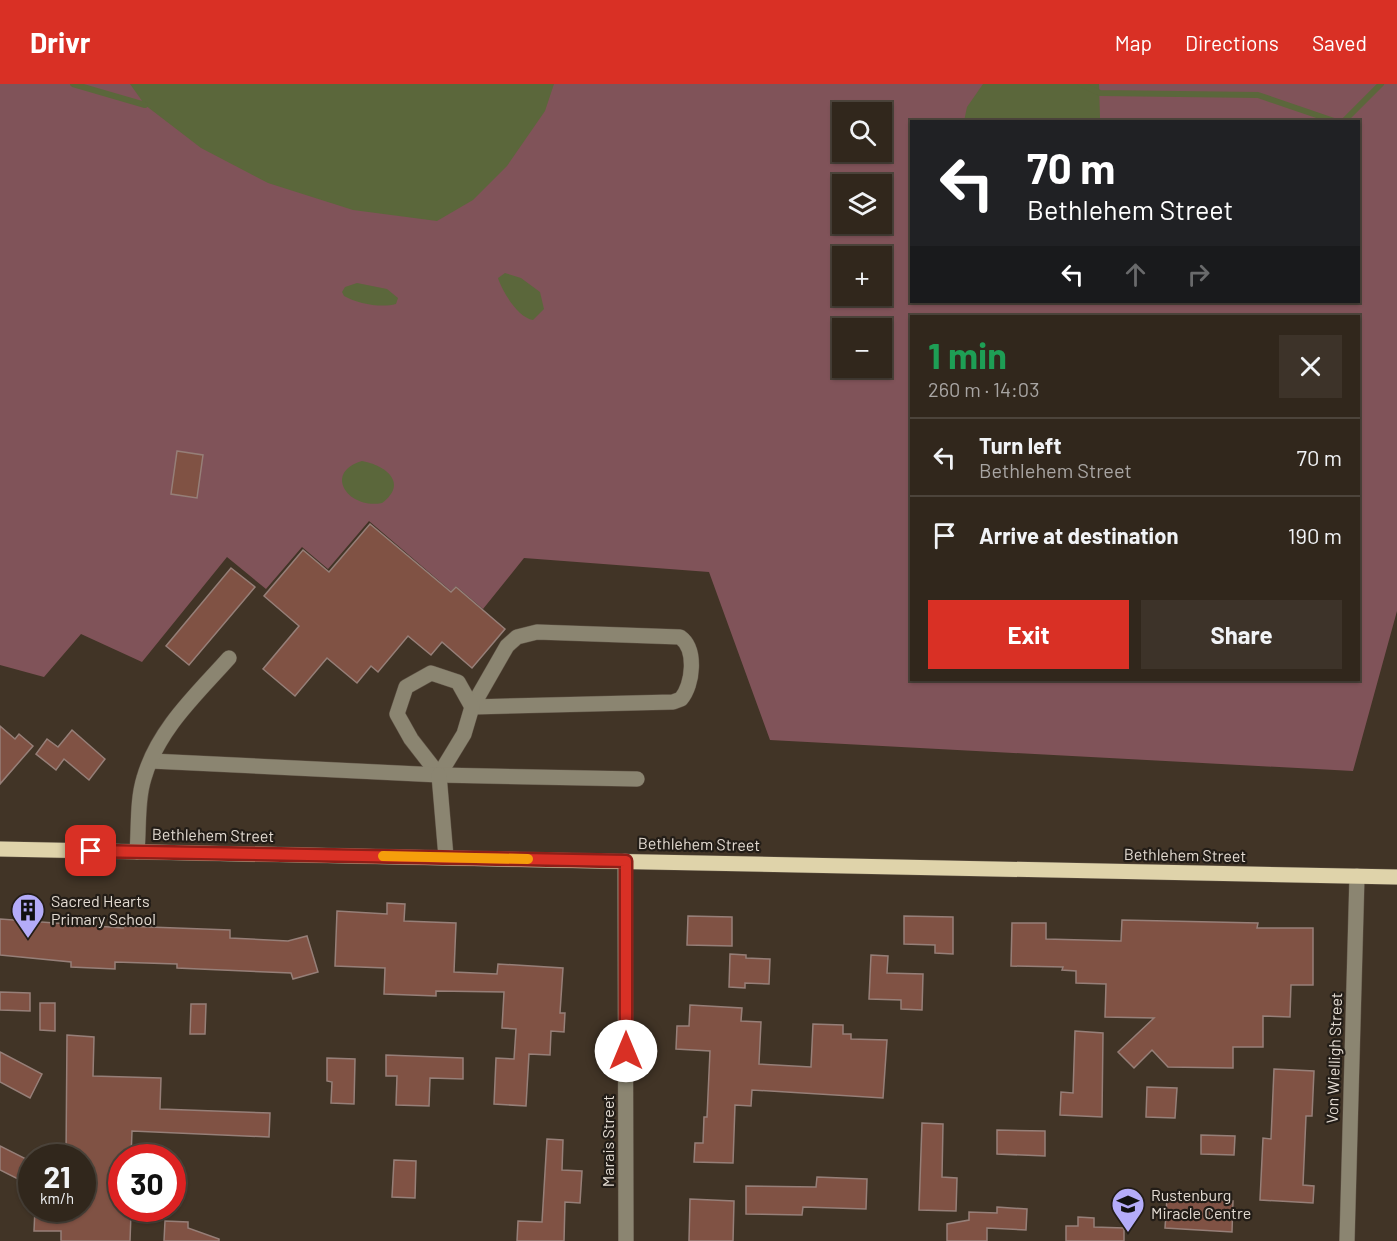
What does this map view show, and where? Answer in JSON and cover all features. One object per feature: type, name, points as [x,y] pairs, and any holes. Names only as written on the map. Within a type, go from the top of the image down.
[{"type":"main road","name":"Bethlehem Street","points":[[0,849],[1397,877]]},
{"type":"street","points":[[439,775],[464,734],[472,707],[507,646],[517,637],[537,632],[669,635],[681,637],[687,645],[691,684],[678,701],[472,707]]},
{"type":"street","points":[[137,852],[143,779],[157,746],[176,718],[229,658]]},
{"type":"street","points":[[446,857],[439,775],[411,739],[397,714],[406,687],[431,673],[458,682],[472,707]]},
{"type":"street","points":[[151,761],[439,775],[637,779]]},
{"type":"street","name":"Marais Street","points":[[626,861],[626,1241]]},
{"type":"street","name":"Von Wielligh Street","points":[[1347,1241],[1357,876]]},
{"type":"shaded area","points":[[0,84],[1397,84],[1397,611],[1353,771],[770,740],[709,572],[524,558],[483,609],[456,586],[451,591],[369,521],[328,569],[302,547],[266,589],[227,557],[142,662],[81,634],[44,677],[0,665]]},
{"type":"shaded area","points":[[130,84],[554,84],[545,111],[507,166],[473,200],[437,221],[353,210],[268,183],[201,148],[145,105]]},
{"type":"shaded area","points":[[983,84],[1099,84],[1099,120],[964,120],[967,107]]},
{"type":"shaded area","points":[[505,273],[521,278],[540,292],[544,309],[533,320],[516,309],[503,290],[498,278]]},
{"type":"shaded area","points":[[357,283],[387,289],[398,298],[396,304],[384,306],[370,304],[344,296],[342,292],[345,287]]},
{"type":"shaded area","points":[[362,461],[379,466],[391,476],[394,482],[394,489],[390,496],[382,503],[370,504],[359,501],[345,489],[342,481],[344,474],[350,467]]},
{"type":"building","points":[[177,451],[203,455],[197,498],[171,494]]},
{"type":"building","points":[[370,524],[451,592],[456,587],[505,629],[472,668],[442,642],[431,655],[408,636],[378,672],[371,666],[357,683],[327,658],[295,696],[263,669],[299,626],[264,596],[303,550],[329,572]]},
{"type":"building","points":[[231,568],[255,587],[189,665],[166,646]]},
{"type":"building","points":[[0,726],[15,739],[19,734],[33,746],[0,784]]},
{"type":"building","points":[[72,730],[105,759],[89,780],[64,759],[56,770],[36,754],[47,739],[58,747]]},
{"type":"building","points":[[387,903],[405,904],[404,921],[456,923],[454,972],[497,974],[498,964],[563,968],[560,1013],[565,1013],[564,1032],[551,1031],[550,1055],[529,1054],[526,1106],[494,1104],[496,1058],[514,1059],[516,1029],[502,1028],[504,992],[436,991],[436,996],[384,994],[385,968],[335,966],[337,911],[387,914]]},
{"type":"building","points":[[688,916],[732,917],[732,946],[687,945]]},
{"type":"building","points":[[904,916],[953,917],[953,954],[935,953],[935,945],[904,944]]},
{"type":"building","points":[[0,919],[123,928],[123,926],[230,930],[230,938],[288,941],[307,936],[318,972],[293,979],[291,973],[177,968],[177,964],[115,962],[115,969],[71,967],[71,962],[0,955]]},
{"type":"building","points":[[1122,920],[1258,923],[1257,928],[1313,928],[1313,985],[1291,985],[1290,1017],[1263,1016],[1263,1047],[1233,1047],[1233,1068],[1168,1067],[1152,1050],[1134,1068],[1118,1052],[1154,1018],[1105,1017],[1106,984],[1076,983],[1076,971],[1062,970],[1063,967],[1011,966],[1012,923],[1046,923],[1046,939],[1121,941]]},
{"type":"building","points":[[730,954],[746,955],[746,958],[770,959],[769,984],[745,983],[745,988],[729,987]]},
{"type":"building","points":[[871,955],[888,956],[887,973],[923,974],[922,1010],[901,1009],[901,1000],[869,999]]},
{"type":"building","points":[[0,992],[30,993],[30,1011],[0,1010]]},
{"type":"building","points":[[40,1003],[55,1003],[55,1031],[40,1030]]},
{"type":"building","points":[[191,1004],[206,1004],[205,1034],[190,1034]]},
{"type":"building","points":[[690,1005],[742,1008],[741,1021],[761,1022],[759,1064],[811,1067],[813,1024],[843,1025],[843,1034],[851,1034],[851,1039],[887,1040],[883,1098],[752,1090],[751,1106],[735,1105],[733,1163],[694,1162],[695,1143],[703,1143],[704,1117],[707,1117],[710,1051],[676,1049],[677,1026],[689,1026]]},
{"type":"building","points":[[1075,1031],[1103,1033],[1102,1117],[1060,1115],[1061,1092],[1073,1093]]},
{"type":"building","points":[[67,1035],[94,1037],[93,1076],[161,1078],[160,1109],[270,1113],[269,1137],[132,1131],[132,1144],[108,1144],[108,1222],[131,1222],[130,1241],[61,1241],[61,1231],[34,1231],[34,1222],[96,1222],[96,1144],[66,1144]]},
{"type":"building","points":[[0,1052],[42,1074],[30,1098],[0,1082]]},
{"type":"building","points":[[386,1055],[463,1058],[463,1079],[430,1078],[429,1106],[396,1105],[397,1076],[386,1076]]},
{"type":"building","points":[[327,1058],[355,1059],[354,1104],[331,1103],[332,1082],[327,1081]]},
{"type":"building","points":[[1274,1069],[1314,1071],[1312,1116],[1306,1116],[1303,1185],[1314,1186],[1313,1203],[1260,1200],[1263,1138],[1271,1139]]},
{"type":"building","points":[[1147,1087],[1177,1088],[1175,1118],[1146,1117]]},
{"type":"building","points":[[922,1123],[943,1124],[942,1177],[957,1178],[956,1211],[919,1210]]},
{"type":"building","points":[[997,1130],[1045,1131],[1045,1156],[997,1154]]},
{"type":"building","points":[[1201,1135],[1235,1136],[1234,1155],[1201,1154]]},
{"type":"building","points":[[547,1139],[563,1140],[562,1170],[582,1171],[580,1203],[565,1202],[564,1241],[517,1241],[518,1221],[542,1222]]},
{"type":"building","points":[[0,1146],[18,1155],[18,1179],[0,1170]]},
{"type":"building","points":[[394,1160],[416,1161],[415,1198],[392,1197]]},
{"type":"building","points":[[817,1177],[867,1179],[866,1209],[803,1207],[802,1215],[746,1214],[746,1186],[816,1187]]},
{"type":"building","points":[[1167,1198],[1233,1201],[1232,1232],[1165,1228]]},
{"type":"building","points":[[690,1199],[734,1201],[733,1241],[689,1241]]},
{"type":"building","points":[[997,1207],[1027,1209],[1026,1230],[987,1228],[987,1241],[947,1241],[947,1224],[969,1220],[969,1212],[997,1213]]},
{"type":"building","points":[[1078,1217],[1094,1218],[1094,1227],[1124,1228],[1124,1241],[1066,1241],[1066,1226],[1078,1226]]},
{"type":"building","points":[[165,1222],[188,1222],[188,1228],[219,1239],[219,1241],[164,1241]]},
{"type":"waterway","points":[[73,84],[145,105]]},
{"type":"waterway","points":[[1081,84],[1100,93],[1258,95],[1331,120]]},
{"type":"waterway","points":[[1345,120],[1381,84]]},
{"type":"slow traffic","points":[[383,856],[528,859]]},
{"type":"place","name":"Sacred Hearts Primary School","points":[[28,939]]},
{"type":"place","name":"Rustenburg Miracle Centre","points":[[1128,1233]]},
{"type":"route","points":[[91,851],[626,861],[626,1051]]}]
